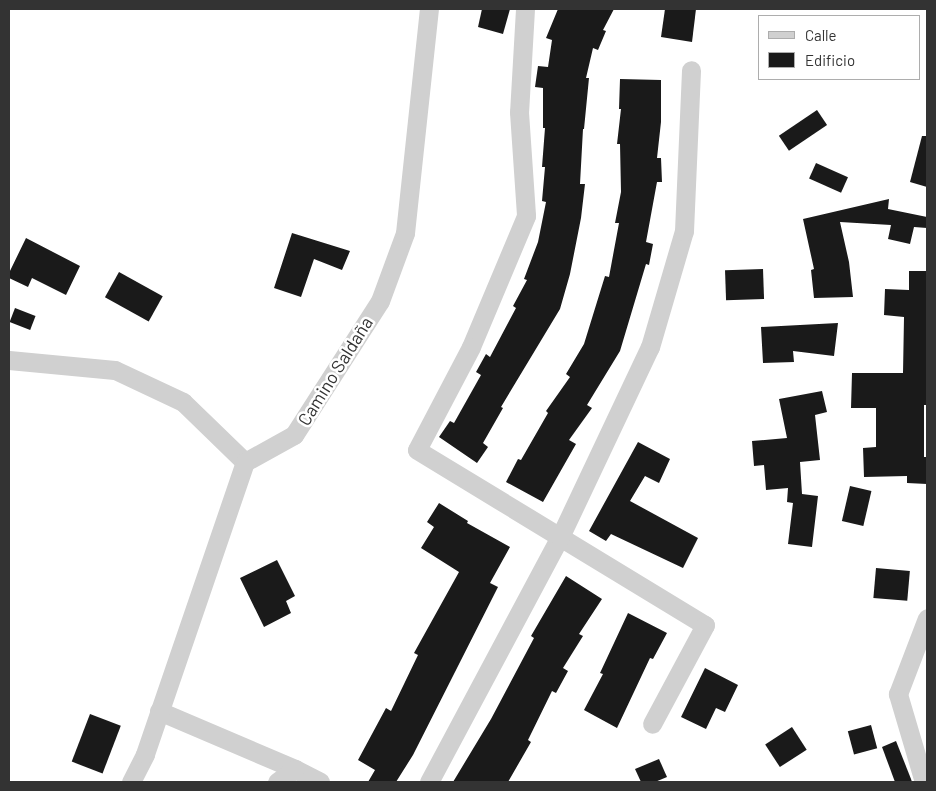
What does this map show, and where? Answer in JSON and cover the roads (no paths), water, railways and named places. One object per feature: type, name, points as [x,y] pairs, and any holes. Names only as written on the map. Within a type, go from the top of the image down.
[{"type":"street","name":"Camino Saldaña","points":[[245,462],[294,435],[380,301],[405,233],[429,9]]},
{"type":"street","points":[[524,9],[518,112],[526,216],[471,346],[417,450],[706,625],[652,724]]},
{"type":"street","points":[[429,782],[560,537],[650,347],[684,230],[691,70]]},
{"type":"street","points":[[9,360],[115,370],[182,402],[245,462],[145,754],[131,782]]},
{"type":"street","points":[[924,782],[898,694],[927,618]]},
{"type":"street","points":[[159,711],[295,769],[320,782]]},
{"type":"street","points":[[277,782],[295,769]]}]
